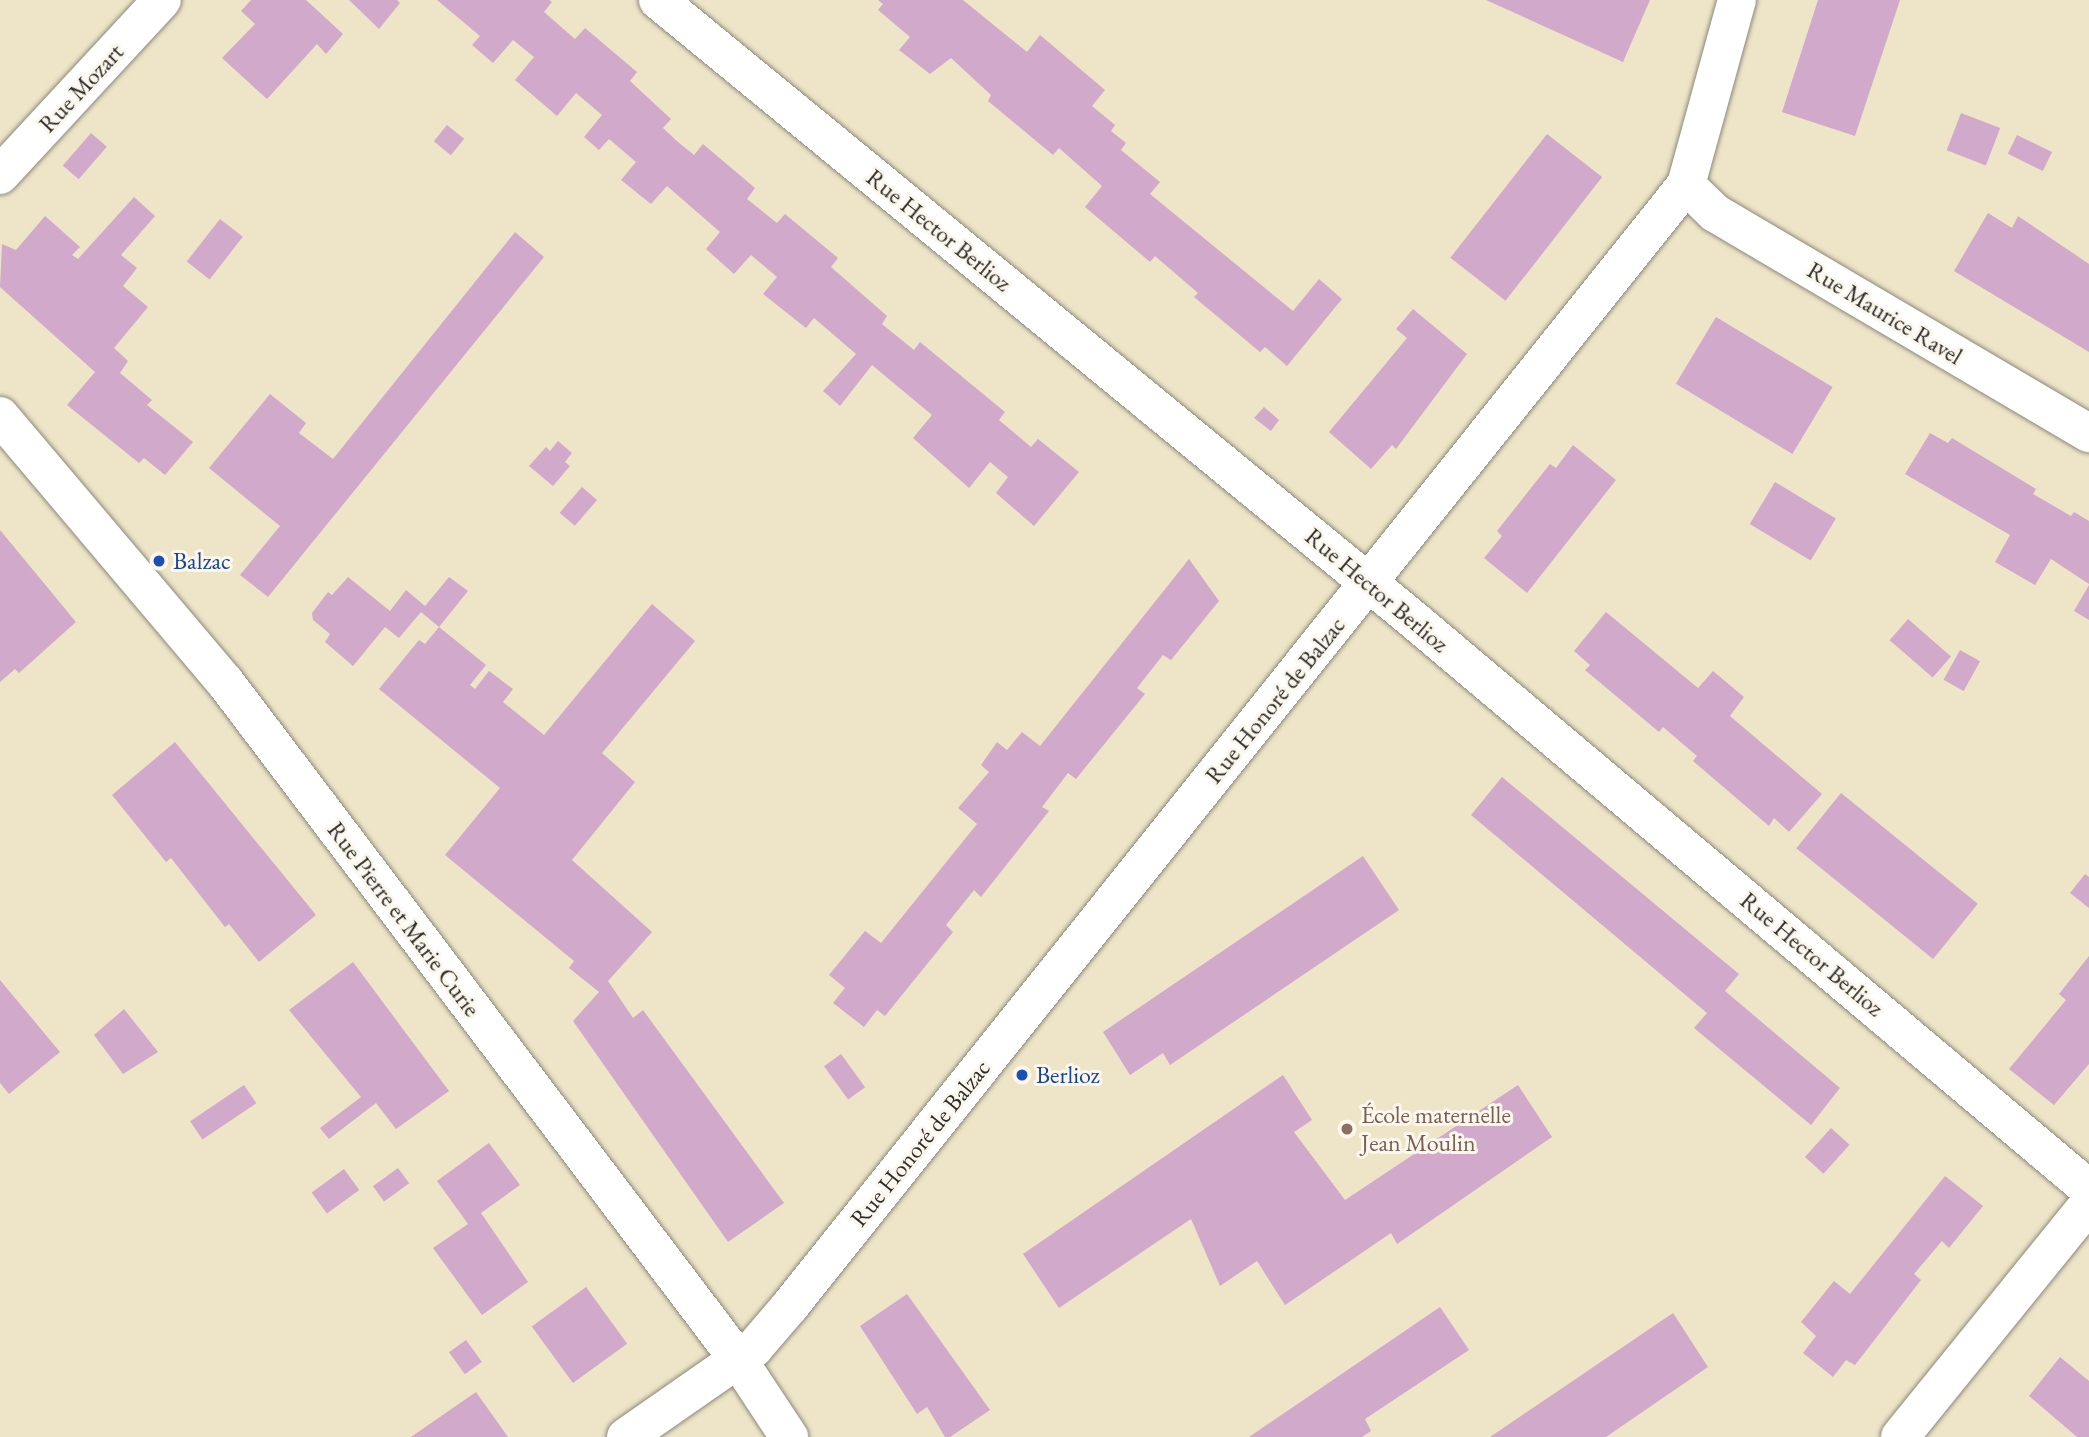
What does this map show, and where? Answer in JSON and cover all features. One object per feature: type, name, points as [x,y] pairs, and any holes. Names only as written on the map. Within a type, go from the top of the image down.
[{"type":"street","name":"Rue Mozart","points":[[0,175],[162,0]]},
{"type":"street","name":"Rue Hector Berlioz","points":[[658,0],[1369,586],[2089,1189]]},
{"type":"street","name":"Rue Honoré de Balzac","points":[[626,1437],[754,1348],[790,1306],[1369,586],[1686,185],[1737,0]]},
{"type":"street","name":"Rue Maurice Ravel","points":[[1686,185],[1715,213],[2089,433]]},
{"type":"street","name":"Rue Pierre et Marie Curie","points":[[0,416],[225,682],[737,1358],[789,1437]]},
{"type":"street","points":[[1900,1437],[2089,1204]]},
{"type":"building","points":[[251,0],[306,0],[343,34],[326,54],[317,44],[267,99],[222,58],[255,24],[241,11]]},
{"type":"building","points":[[349,0],[397,0],[400,3],[379,29]]},
{"type":"building","points":[[437,0],[552,2],[544,12],[575,39],[585,28],[637,72],[630,81],[671,119],[663,128],[678,142],[694,155],[703,144],[755,188],[747,199],[777,223],[785,214],[838,258],[831,267],[887,316],[882,324],[914,350],[920,342],[1005,412],[999,420],[1031,447],[1038,439],[1079,472],[1034,526],[996,493],[1008,477],[990,462],[969,488],[913,438],[932,415],[872,365],[840,406],[823,391],[856,354],[814,318],[806,328],[763,294],[777,277],[751,255],[734,274],[706,249],[720,232],[667,186],[651,204],[621,180],[636,162],[609,139],[599,150],[584,137],[602,115],[576,93],[557,116],[515,80],[534,57],[513,40],[493,63],[472,45],[480,36]]},
{"type":"building","points":[[878,0],[963,0],[1027,52],[1040,35],[1105,90],[1092,106],[1115,125],[1111,131],[1126,143],[1121,150],[1160,182],[1150,194],[1293,311],[1319,279],[1342,299],[1287,366],[1265,347],[1260,352],[1194,297],[1198,293],[1155,256],[1150,262],[1085,207],[1102,186],[1059,148],[1053,155],[988,101],[991,95],[951,58],[930,74],[899,50],[910,37],[878,10],[883,4]]},
{"type":"building","points":[[1486,0],[1650,0],[1623,62]]},
{"type":"building","points":[[1818,0],[1900,0],[1855,136],[1782,112]]},
{"type":"building","points":[[1961,113],[2000,128],[1986,165],[1947,150]]},
{"type":"building","points":[[447,125],[464,139],[451,155],[434,141]]},
{"type":"building","points":[[91,133],[107,147],[79,179],[63,165]]},
{"type":"building","points":[[1547,134],[1602,177],[1506,301],[1450,258]]},
{"type":"building","points":[[2017,135],[2052,152],[2043,171],[2008,154]]},
{"type":"building","points":[[134,197],[155,216],[121,255],[137,268],[123,286],[148,307],[114,348],[128,361],[120,373],[152,400],[147,405],[193,442],[165,475],[144,458],[139,463],[67,405],[95,372],[0,287],[2,244],[16,250],[45,216],[80,247],[72,255],[78,259]]},
{"type":"building","points":[[1988,213],[2012,228],[2018,216],[2089,264],[2089,352],[1954,271]]},
{"type":"building","points":[[220,219],[243,237],[210,279],[187,262]]},
{"type":"building","points":[[515,232],[544,257],[268,597],[240,575],[280,526],[209,468],[270,394],[306,423],[299,433],[333,459]]},
{"type":"building","points":[[1413,309],[1467,354],[1396,449],[1392,445],[1371,469],[1329,432],[1407,338],[1396,329]]},
{"type":"building","points":[[1716,317],[1833,387],[1792,454],[1676,384]]},
{"type":"building","points":[[1264,407],[1279,420],[1271,431],[1254,418]]},
{"type":"building","points":[[1930,433],[1948,443],[1952,438],[2036,489],[2033,494],[2071,516],[2074,512],[2089,521],[2089,584],[2051,559],[2035,585],[1995,562],[2010,535],[1905,474]]},
{"type":"building","points":[[558,441],[572,453],[565,462],[570,466],[553,486],[529,466],[546,447],[550,451]]},
{"type":"building","points":[[1573,445],[1616,480],[1527,593],[1484,558],[1502,536],[1497,531],[1550,464],[1556,468]]},
{"type":"building","points":[[1775,482],[1836,519],[1811,561],[1750,524]]},
{"type":"building","points":[[582,487],[597,500],[575,526],[560,513]]},
{"type":"building","points":[[0,530],[76,622],[19,673],[15,669],[0,682]]},
{"type":"building","points":[[1189,559],[1219,601],[1171,660],[1163,655],[1137,688],[1145,694],[1076,779],[1068,773],[1042,807],[1049,811],[981,897],[974,890],[946,925],[953,932],[885,1016],[877,1010],[864,1027],[833,1003],[845,988],[829,975],[865,931],[881,943],[977,824],[958,808],[989,772],[981,765],[997,742],[1007,750],[1022,732],[1040,746]]},
{"type":"building","points":[[348,577],[390,611],[406,590],[425,606],[449,577],[468,591],[439,627],[421,612],[399,638],[385,627],[353,666],[325,642],[330,634],[313,620],[312,613],[328,592],[332,595]]},
{"type":"building","points":[[2089,585],[2089,620],[2074,611]]},
{"type":"building","points":[[652,604],[695,641],[602,753],[635,782],[572,860],[652,932],[608,981],[633,1018],[643,1010],[784,1203],[728,1242],[573,1021],[599,992],[569,968],[574,961],[445,855],[500,788],[379,689],[419,640],[425,644],[439,627],[486,665],[470,685],[475,689],[489,671],[513,689],[503,702],[544,735]]},
{"type":"building","points":[[1606,612],[1698,688],[1713,671],[1744,697],[1730,716],[1822,794],[1789,832],[1774,818],[1769,826],[1693,761],[1697,756],[1663,727],[1659,732],[1585,670],[1590,665],[1574,651]]},
{"type":"building","points":[[1908,619],[1951,656],[1933,678],[1890,640]]},
{"type":"building","points":[[1960,650],[1980,661],[1964,691],[1944,680]]},
{"type":"building","points":[[175,742],[316,915],[259,962],[229,924],[225,927],[171,858],[166,862],[112,795]]},
{"type":"building","points":[[1502,777],[1739,974],[1725,991],[1840,1088],[1811,1125],[1694,1028],[1707,1013],[1471,815]]},
{"type":"building","points":[[1841,793],[1978,904],[1933,959],[1796,848]]},
{"type":"building","points":[[1363,856],[1399,910],[1170,1065],[1163,1053],[1130,1075],[1103,1032]]},
{"type":"building","points":[[2085,874],[2089,877],[2089,908],[2070,893]]},
{"type":"building","points":[[2089,956],[2089,1064],[2054,1105],[2009,1069],[2066,1000],[2059,994]]},
{"type":"building","points":[[353,962],[449,1091],[396,1129],[376,1103],[329,1139],[320,1128],[361,1097],[289,1010]]},
{"type":"building","points":[[0,980],[60,1052],[9,1094],[0,1083]]},
{"type":"building","points":[[124,1009],[158,1052],[123,1074],[94,1035]]},
{"type":"building","points":[[841,1054],[865,1087],[848,1100],[824,1066]]},
{"type":"building","points":[[1283,1075],[1312,1120],[1294,1132],[1345,1200],[1518,1085],[1552,1137],[1397,1244],[1391,1233],[1285,1305],[1257,1261],[1220,1286],[1191,1219],[1059,1308],[1023,1254]]},
{"type":"building","points":[[244,1085],[256,1103],[202,1140],[190,1121]]},
{"type":"building","points":[[1831,1128],[1850,1145],[1823,1174],[1805,1157]]},
{"type":"building","points":[[489,1143],[520,1185],[481,1213],[528,1282],[482,1315],[433,1248],[468,1224],[437,1181]]},
{"type":"building","points":[[398,1168],[409,1183],[384,1202],[373,1186]]},
{"type":"building","points":[[344,1169],[359,1190],[327,1214],[312,1193]]},
{"type":"building","points":[[1945,1176],[1983,1206],[1949,1248],[1942,1241],[1914,1274],[1921,1280],[1855,1365],[1846,1360],[1833,1377],[1803,1353],[1816,1336],[1801,1322],[1834,1281],[1850,1294]]},
{"type":"building","points":[[586,1287],[627,1344],[573,1383],[532,1326]]},
{"type":"building","points":[[907,1294],[990,1410],[950,1437],[945,1437],[927,1407],[917,1414],[860,1326]]},
{"type":"building","points":[[1440,1307],[1469,1350],[1365,1419],[1371,1431],[1362,1437],[1249,1437]]},
{"type":"building","points":[[1673,1313],[1708,1367],[1606,1437],[1490,1437]]},
{"type":"building","points":[[466,1340],[482,1362],[465,1374],[449,1352]]},
{"type":"building","points":[[2060,1357],[2089,1381],[2089,1437],[2077,1437],[2029,1396]]},
{"type":"building","points":[[476,1392],[508,1437],[411,1437]]},
{"type":"place","name":"Balzac","points":[[159,561]]},
{"type":"place","name":"Berlioz","points":[[1022,1075]]},
{"type":"place","name":"École maternelle Jean Moulin","points":[[1347,1129]]}]
